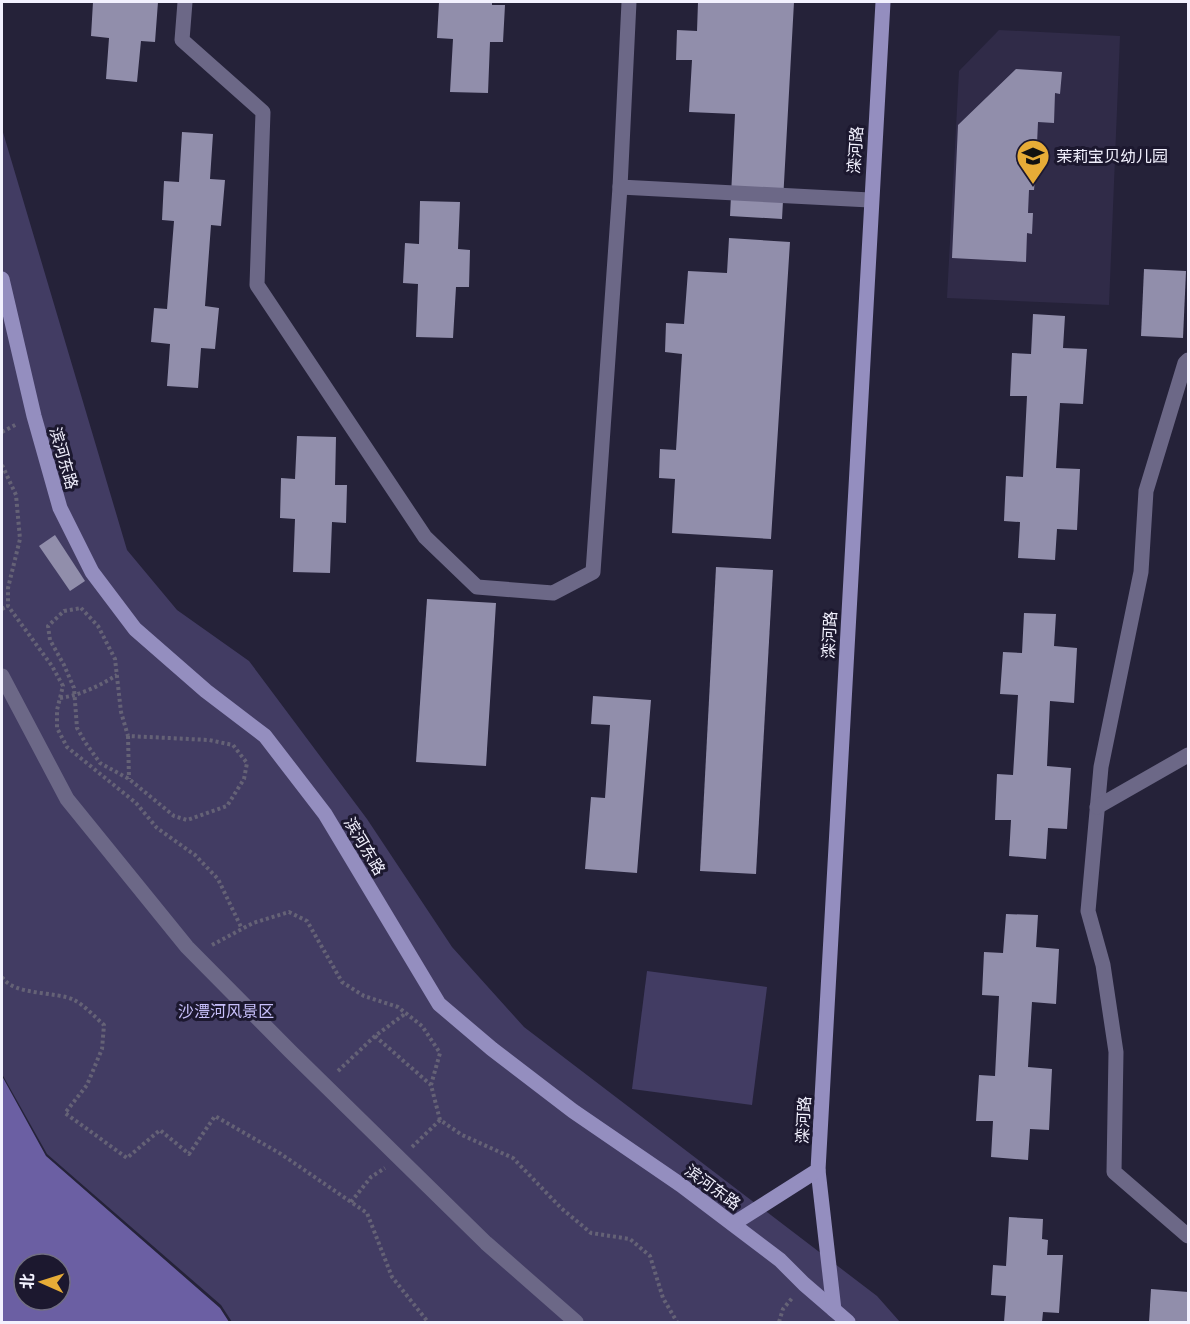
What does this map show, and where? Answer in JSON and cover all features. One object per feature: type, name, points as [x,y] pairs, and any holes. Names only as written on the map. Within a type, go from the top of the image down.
[{"type":"street","points":[[184,2],[182,40],[262,112],[257,285],[425,537],[477,587],[553,594],[593,572],[620,187],[629,2]]},
{"type":"street","name":"滦河路","points":[[834,1310],[818,1170],[870,200],[883,2]]},
{"type":"street","points":[[620,187],[870,200]]},
{"type":"street","name":"滨河东路","points":[[2,279],[34,416],[60,508],[92,572],[135,629],[206,692],[265,736],[325,814],[439,1004],[492,1049],[573,1111],[681,1185],[780,1260],[848,1323]]},
{"type":"street","points":[[1188,360],[1185,363],[1146,491],[1142,572],[1101,767],[1088,911],[1103,965],[1116,1052],[1114,1172],[1188,1236]]},
{"type":"street","points":[[2,676],[67,799],[196,956],[486,1244],[576,1323]]},
{"type":"street","points":[[1097,807],[1188,755]]},
{"type":"street","points":[[733,1224],[818,1170]]},
{"type":"path","points":[[2,465],[16,495],[20,538],[8,588],[8,606],[52,666],[63,686],[57,710],[57,728],[67,747],[136,803],[157,828],[195,855],[218,879],[242,929]]},
{"type":"path","points":[[2,609],[8,606]]},
{"type":"path","points":[[128,736],[209,740],[233,745],[247,763],[244,779],[227,806],[187,820],[174,816],[129,779],[100,763],[77,728],[74,688],[50,640],[48,626],[64,611],[81,608],[98,626],[115,659],[121,712],[128,736],[129,779]]},
{"type":"path","points":[[60,698],[75,696],[117,675]]},
{"type":"path","points":[[196,956],[253,923],[289,912],[307,921],[342,982],[363,996],[398,1007],[422,1026],[440,1053],[431,1084],[440,1120],[462,1135],[513,1158],[561,1208],[591,1233],[630,1239],[650,1256],[663,1298],[677,1323]]},
{"type":"path","points":[[2,977],[5,982],[33,992],[74,1000],[104,1024],[102,1049],[87,1085],[65,1113],[127,1158],[160,1130],[189,1154],[215,1116],[262,1143],[367,1213],[392,1277],[428,1323]]},
{"type":"path","points":[[323,1084],[375,1036],[406,1013]]},
{"type":"path","points":[[375,1036],[431,1084]]},
{"type":"path","points":[[779,1323],[783,1309],[804,1284]]},
{"type":"shaded area","name":"茉莉宝贝幼儿园","points":[[999,30],[1120,36],[1109,305],[947,298],[959,71]]},
{"type":"shaded area","points":[[2,1076],[46,1156],[220,1308],[229,1322],[2,1322]]},
{"type":"green space","name":"沙澧河风景区","points":[[2,129],[127,550],[177,610],[249,661],[367,819],[452,947],[524,1027],[877,1296],[900,1322],[232,1322],[221,1305],[47,1154],[2,1074]]},
{"type":"green space","points":[[647,971],[767,987],[752,1105],[632,1089]]},
{"type":"building","points":[[93,2],[158,2],[155,42],[141,41],[137,82],[106,79],[109,38],[91,36]]},
{"type":"building","points":[[439,2],[492,2],[492,5],[505,5],[503,42],[490,42],[488,93],[450,92],[453,39],[437,38]]},
{"type":"building","points":[[698,2],[794,2],[782,219],[730,216],[735,114],[689,112],[692,60],[676,60],[677,30],[697,31]]},
{"type":"building","points":[[1016,69],[1062,72],[1060,94],[1055,93],[1054,123],[1038,122],[1037,144],[1032,144],[1030,166],[1036,167],[1034,190],[1029,190],[1028,213],[1033,213],[1032,234],[1027,233],[1026,262],[952,258],[958,125]]},
{"type":"building","points":[[182,132],[213,134],[210,179],[225,180],[221,226],[211,225],[205,306],[219,308],[215,349],[201,348],[198,388],[167,386],[170,344],[151,342],[154,308],[167,309],[174,221],[162,220],[164,181],[179,182]]},
{"type":"building","points":[[420,201],[460,202],[458,249],[470,250],[469,287],[456,287],[453,338],[416,337],[418,284],[403,283],[405,243],[419,244]]},
{"type":"building","points":[[729,238],[790,242],[771,539],[672,533],[675,479],[659,478],[660,449],[676,450],[682,354],[665,352],[666,323],[684,324],[688,271],[727,273]]},
{"type":"building","points":[[1144,269],[1186,271],[1183,338],[1141,336]]},
{"type":"building","points":[[1033,314],[1065,316],[1063,348],[1087,349],[1083,404],[1060,403],[1056,468],[1080,469],[1077,530],[1057,529],[1055,560],[1018,558],[1020,522],[1004,521],[1006,476],[1023,477],[1027,396],[1010,396],[1012,353],[1031,354]]},
{"type":"building","points":[[297,436],[336,437],[335,485],[347,485],[346,523],[332,522],[330,573],[293,572],[295,519],[280,518],[281,478],[295,479]]},
{"type":"building","points":[[55,535],[85,581],[70,591],[39,546]]},
{"type":"building","points":[[716,567],[773,570],[756,874],[700,871]]},
{"type":"building","points":[[427,599],[496,603],[486,766],[416,762]]},
{"type":"building","points":[[1024,613],[1056,614],[1054,646],[1077,648],[1074,703],[1050,701],[1047,766],[1071,768],[1067,829],[1048,828],[1046,859],[1009,856],[1011,820],[995,820],[997,774],[1013,775],[1018,695],[1000,694],[1003,652],[1022,653]]},
{"type":"building","points":[[593,696],[651,700],[637,873],[585,869],[591,797],[605,798],[610,725],[591,724]]},
{"type":"building","points":[[1006,914],[1038,915],[1036,947],[1059,949],[1056,1004],[1032,1002],[1028,1067],[1052,1069],[1049,1130],[1030,1129],[1028,1160],[991,1157],[993,1121],[976,1121],[979,1075],[995,1076],[999,996],[982,995],[984,952],[1003,953]]},
{"type":"building","points":[[1009,1217],[1043,1219],[1042,1239],[1048,1240],[1047,1255],[1063,1255],[1059,1313],[1043,1312],[1042,1322],[1004,1322],[1006,1296],[991,1295],[993,1265],[1006,1266]]},
{"type":"building","points":[[1151,1289],[1188,1292],[1188,1322],[1149,1322]]},
{"type":"place","name":"茉莉宝贝幼儿园","points":[[1033,185]]}]
